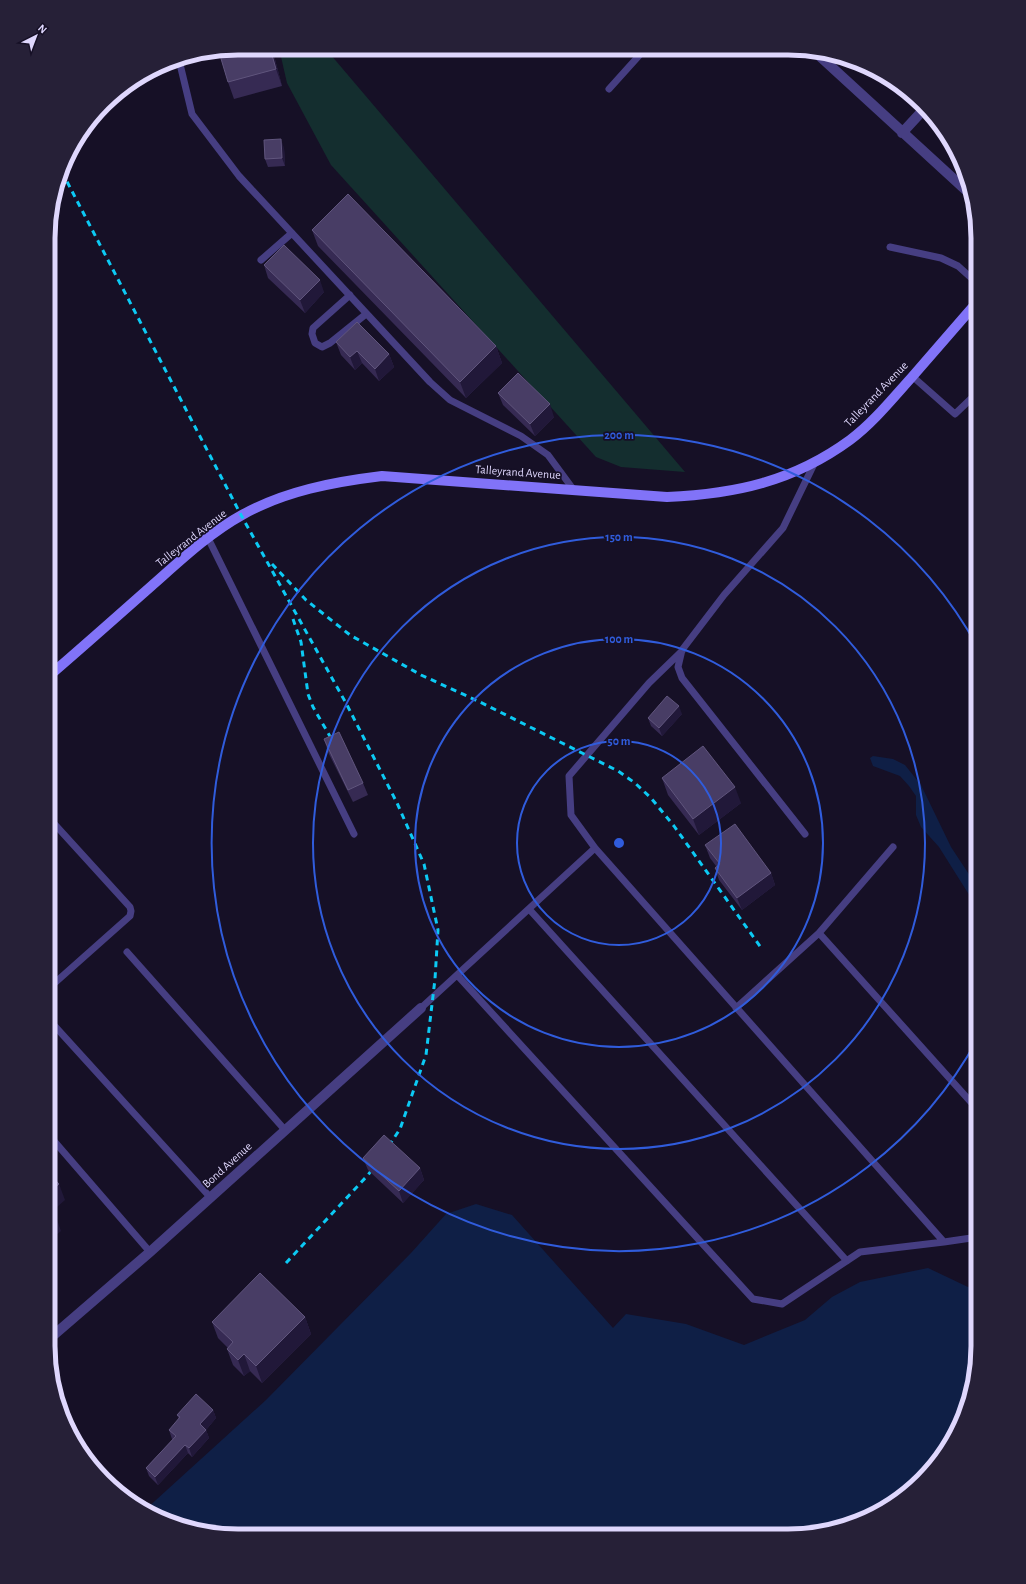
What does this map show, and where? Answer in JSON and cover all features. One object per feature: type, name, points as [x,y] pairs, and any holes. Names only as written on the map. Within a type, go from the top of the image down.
[{"type":"street","points":[[822,59],[964,189]]},
{"type":"street","points":[[902,133],[920,112]]},
{"type":"street","name":"Talleyrand Avenue","points":[[55,671],[208,538],[241,515],[276,499],[298,492],[344,481],[382,476],[667,497],[707,495],[747,488],[785,476],[815,462],[851,439],[888,404],[971,309]]},
{"type":"street","name":"Bond Avenue","points":[[55,1334],[150,1252],[421,1008]]},
{"type":"lane","points":[[609,89],[640,55]]},
{"type":"lane","points":[[180,65],[192,114],[239,176],[366,314],[430,382],[450,400],[521,436],[548,455],[573,489]]},
{"type":"lane","points":[[261,260],[292,233]]},
{"type":"lane","points":[[890,247],[941,258],[958,266],[971,278]]},
{"type":"lane","points":[[350,295],[313,328],[312,334],[315,343],[322,347],[330,343],[366,314]]},
{"type":"lane","points":[[912,376],[955,414],[971,399]]},
{"type":"lane","points":[[815,462],[783,528],[724,595],[682,650],[649,683],[569,776],[571,815],[595,848],[944,1242]]},
{"type":"lane","points":[[208,538],[354,834]]},
{"type":"lane","points":[[682,650],[678,667],[682,678],[805,834]]},
{"type":"lane","points":[[55,825],[130,907],[131,911],[130,916],[55,982]]},
{"type":"lane","points":[[736,1008],[819,933],[892,847]]},
{"type":"lane","points":[[421,1008],[595,848]]},
{"type":"lane","points":[[529,909],[847,1261]]},
{"type":"lane","points":[[819,933],[971,1102]]},
{"type":"lane","points":[[127,952],[286,1130]]},
{"type":"lane","points":[[457,975],[753,1299],[782,1304],[860,1252],[971,1238]]},
{"type":"lane","points":[[55,1026],[210,1197]]},
{"type":"lane","points":[[55,1142],[150,1252]]},
{"type":"green space","points":[[281,55],[331,55],[685,472],[621,467],[596,457],[331,165],[287,83]]},
{"type":"water","points":[[873,756],[893,759],[905,765],[921,785],[951,847],[971,877],[971,898],[939,847],[921,827],[916,815],[916,796],[909,786],[900,776],[873,766],[870,758]]},
{"type":"water","points":[[476,1204],[512,1215],[613,1328],[626,1314],[686,1324],[744,1345],[805,1320],[832,1297],[860,1282],[928,1268],[968,1287],[971,1286],[971,1358],[965,1393],[957,1416],[940,1448],[926,1467],[909,1484],[890,1498],[869,1510],[847,1519],[835,1523],[800,1529],[226,1529],[191,1523],[168,1515],[150,1506],[266,1400],[411,1253],[446,1214]]},
{"type":"building","points":[[272,55],[276,69],[228,82],[220,56]]},
{"type":"building","points":[[281,139],[282,158],[265,159],[264,140]]},
{"type":"building","points":[[348,194],[496,346],[460,382],[312,230]]},
{"type":"building","points":[[284,245],[320,280],[300,300],[264,265]]},
{"type":"building","points":[[357,322],[389,354],[375,369],[357,351],[350,357],[336,342]]},
{"type":"building","points":[[518,373],[550,404],[530,424],[498,393]]},
{"type":"building","points":[[667,696],[679,706],[659,728],[648,718]]},
{"type":"building","points":[[339,732],[363,783],[348,790],[324,739]]},
{"type":"building","points":[[703,746],[735,787],[693,819],[662,778]]},
{"type":"building","points":[[735,824],[771,873],[737,898],[715,868],[720,864],[705,845]]},
{"type":"building","points":[[384,1135],[420,1168],[399,1191],[363,1158]]},
{"type":"building","points":[[55,1180],[59,1184],[55,1187]]},
{"type":"building","points":[[260,1273],[305,1317],[256,1366],[244,1354],[238,1360],[227,1349],[233,1342],[212,1322]]},
{"type":"building","points":[[196,1394],[213,1410],[200,1424],[206,1430],[189,1448],[185,1445],[155,1477],[146,1468],[176,1436],[169,1430],[180,1417],[177,1415]]},
{"type":"railway","points":[[65,178],[241,515],[347,705],[397,803],[424,864],[438,930],[435,979],[426,1055],[400,1129],[386,1150]]},
{"type":"railway","points":[[272,564],[306,600],[350,635],[421,675],[480,702],[618,771],[635,783],[651,798],[674,826],[762,949]]},
{"type":"railway","points":[[293,619],[301,642],[308,694],[313,707],[335,745]]},
{"type":"railway","points":[[286,1263],[368,1175],[377,1163]]}]
